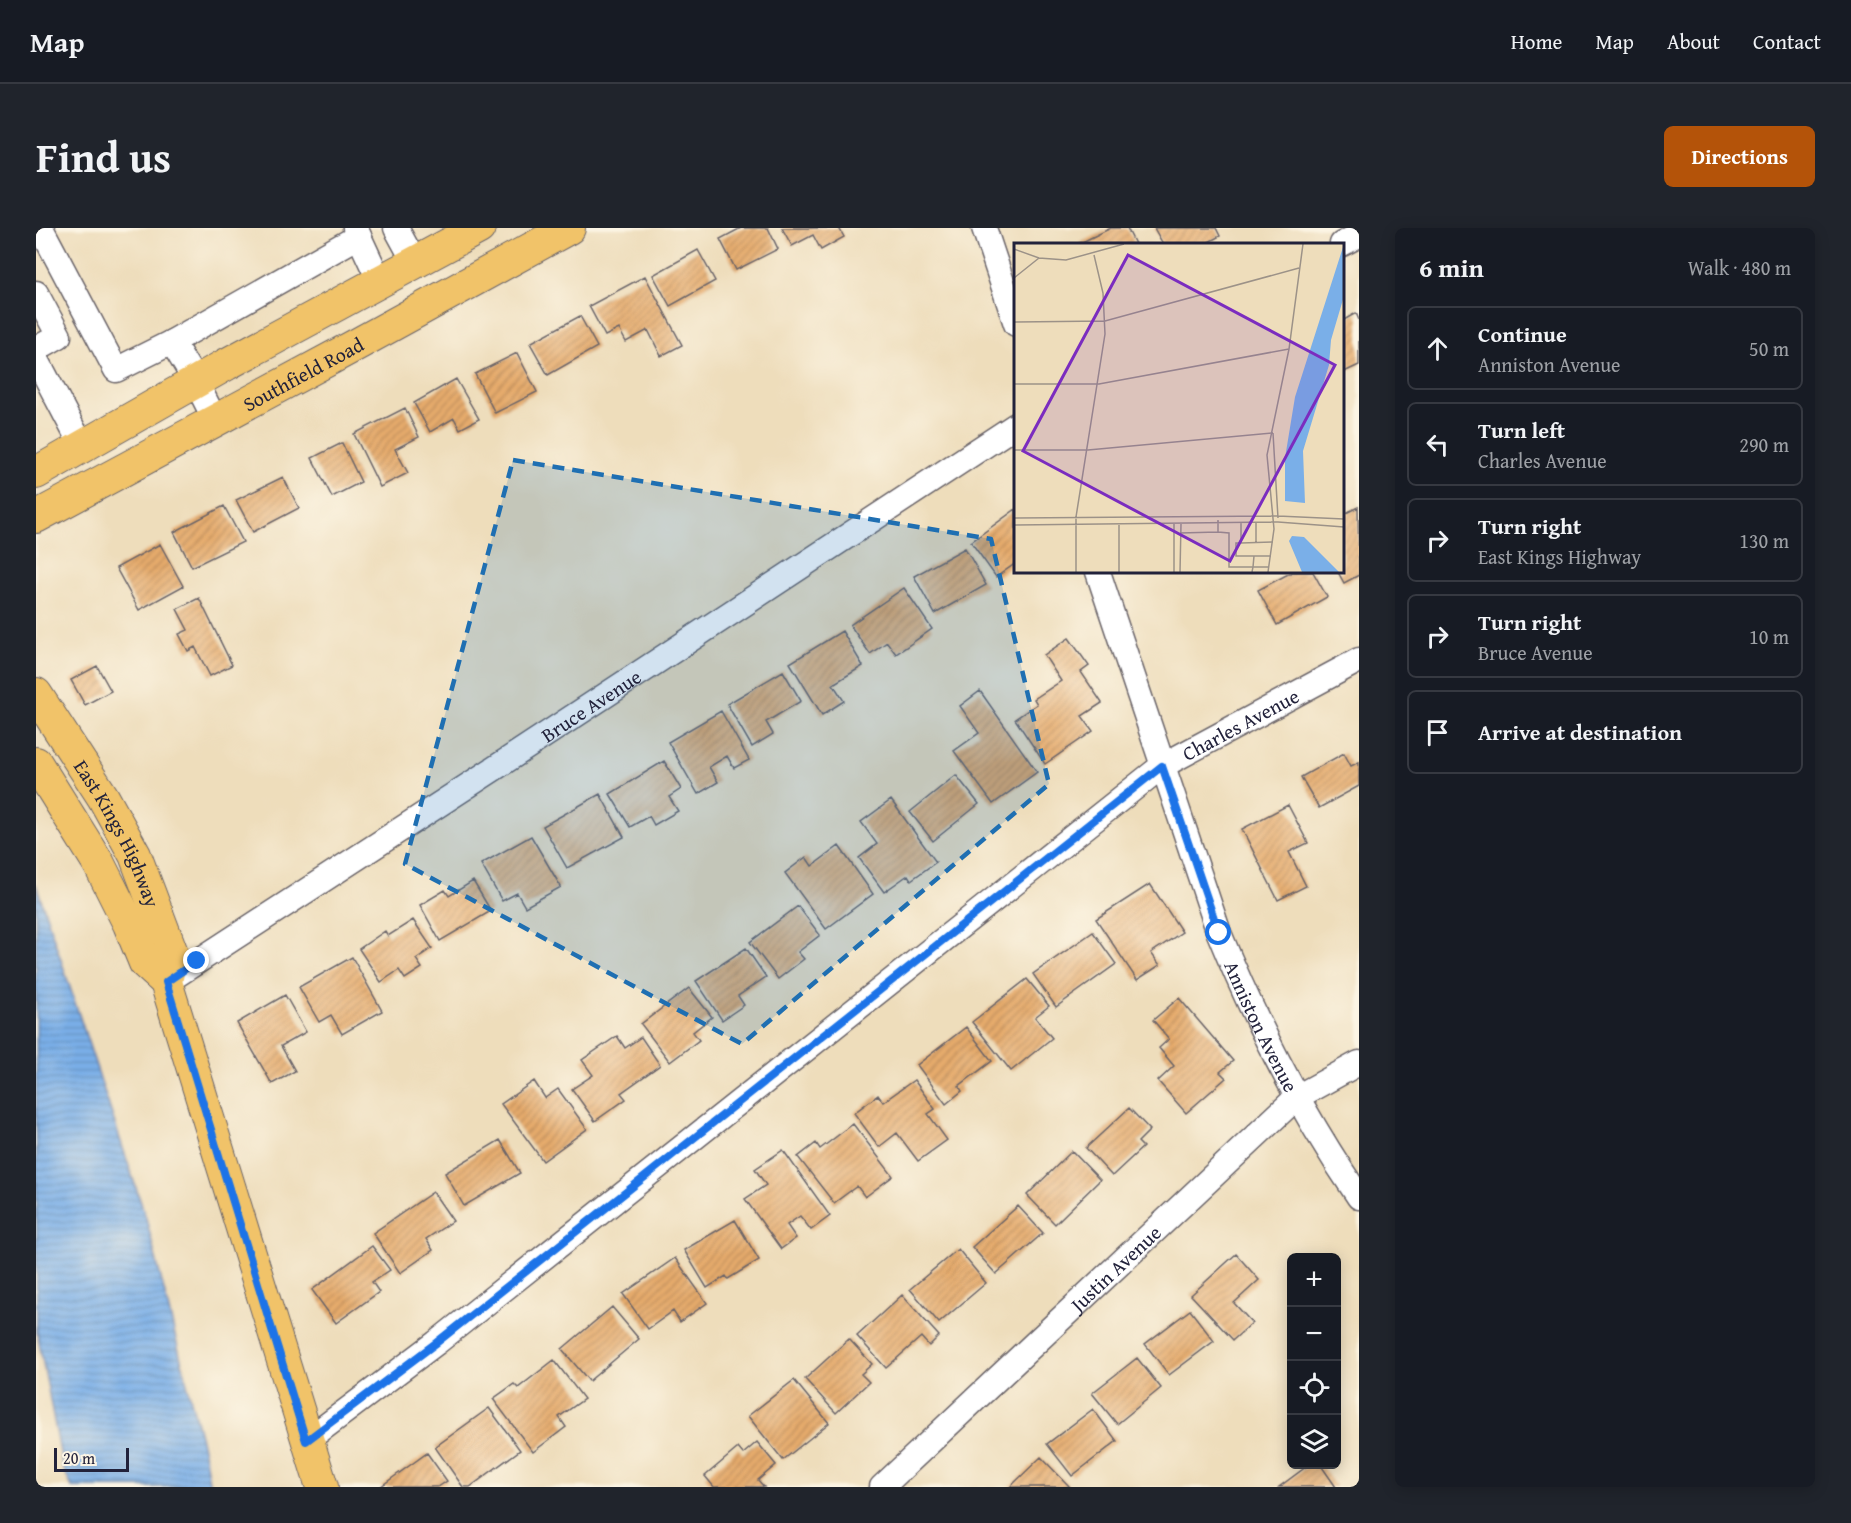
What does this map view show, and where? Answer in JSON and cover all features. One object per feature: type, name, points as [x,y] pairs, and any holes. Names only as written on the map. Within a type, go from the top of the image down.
[{"type":"main road","points":[[36,472],[479,228]]},
{"type":"main road","name":"Southfield Road","points":[[36,517],[569,228]]},
{"type":"main road","name":"East Kings Highway","points":[[36,694],[102,797],[135,855],[172,953],[166,982],[322,1487]]},
{"type":"main road","name":"East Kings Highway","points":[[36,763],[99,864],[129,924],[145,963],[166,982]]},
{"type":"street","points":[[42,228],[116,370],[172,342],[357,232],[380,282]]},
{"type":"street","points":[[396,228],[415,263]]},
{"type":"street","points":[[984,228],[1014,318]]},
{"type":"street","points":[[1344,243],[1359,235]]},
{"type":"street","points":[[36,293],[59,336],[36,349]]},
{"type":"street","points":[[172,342],[215,420]]},
{"type":"street","points":[[36,358],[44,393],[82,446]]},
{"type":"street","name":"Bruce Avenue","points":[[166,982],[1014,426]]},
{"type":"street","name":"Anniston Avenue","points":[[1098,573],[1219,933],[1262,1032],[1296,1097],[1359,1197]]},
{"type":"street","name":"Charles Avenue","points":[[306,1441],[436,1343],[1162,766],[1359,660]]},
{"type":"street","name":"Justin Avenue","points":[[882,1487],[1296,1097],[1359,1063]]},
{"type":"highlighted area","points":[[513,460],[991,539],[1049,784],[742,1044],[405,864]]},
{"type":"water","points":[[36,884],[146,1218],[204,1452],[210,1487],[72,1487],[63,1468],[37,1332]]},
{"type":"building","points":[[741,228],[768,228],[778,249],[736,270],[720,239]]},
{"type":"building","points":[[782,228],[839,228],[844,237],[821,250],[813,235],[792,246]]},
{"type":"building","points":[[1111,228],[1127,228],[1134,243],[1080,243]]},
{"type":"building","points":[[1154,228],[1216,228],[1220,236],[1207,243],[1162,243]]},
{"type":"building","points":[[698,250],[715,281],[670,306],[653,275]]},
{"type":"building","points":[[645,276],[682,345],[661,356],[648,330],[626,342],[619,329],[605,336],[589,306]]},
{"type":"building","points":[[1356,313],[1359,320],[1359,365],[1344,372],[1344,320]]},
{"type":"building","points":[[580,316],[597,347],[548,375],[530,343]]},
{"type":"building","points":[[517,353],[537,392],[495,413],[475,374]]},
{"type":"building","points":[[456,379],[479,419],[460,429],[454,418],[430,432],[414,403]]},
{"type":"building","points":[[405,408],[419,437],[395,449],[408,473],[380,487],[354,434]]},
{"type":"building","points":[[342,443],[361,482],[332,497],[312,458]]},
{"type":"building","points":[[283,477],[299,508],[253,532],[236,500]]},
{"type":"building","points":[[224,506],[243,542],[192,567],[174,532]]},
{"type":"building","points":[[1358,507],[1359,575],[1344,583],[1339,573],[1344,573],[1344,514]]},
{"type":"building","points":[[1014,510],[1014,564],[996,577],[971,542]]},
{"type":"building","points":[[160,544],[183,586],[139,610],[116,568]]},
{"type":"building","points":[[965,548],[986,585],[935,614],[914,576]]},
{"type":"building","points":[[1290,573],[1314,573],[1327,597],[1277,625],[1258,590]]},
{"type":"building","points":[[904,588],[932,629],[896,654],[887,642],[870,654],[850,625]]},
{"type":"building","points":[[199,598],[232,665],[210,676],[195,647],[188,651],[179,634],[188,630],[177,609]]},
{"type":"building","points":[[842,631],[863,666],[833,684],[844,701],[822,715],[790,663]]},
{"type":"building","points":[[1069,638],[1089,666],[1081,672],[1102,703],[1082,716],[1093,731],[1045,764],[1015,719],[1037,704],[1034,699],[1061,681],[1044,655]]},
{"type":"building","points":[[97,666],[111,691],[85,705],[71,680]]},
{"type":"building","points":[[783,671],[801,701],[766,722],[773,734],[752,747],[727,704]]},
{"type":"building","points":[[980,691],[1037,772],[993,804],[954,751],[979,733],[960,706]]},
{"type":"building","points":[[721,711],[749,760],[734,768],[727,756],[709,767],[718,782],[698,794],[668,742]]},
{"type":"building","points":[[1344,753],[1351,766],[1359,762],[1359,786],[1319,808],[1301,777]]},
{"type":"building","points":[[664,761],[681,789],[669,797],[678,811],[654,825],[649,816],[630,827],[610,794]]},
{"type":"building","points":[[956,775],[979,804],[933,841],[910,812]]},
{"type":"building","points":[[600,794],[624,837],[567,868],[543,826]]},
{"type":"building","points":[[891,800],[936,862],[911,880],[908,875],[884,892],[859,858],[877,844],[861,822]]},
{"type":"building","points":[[1288,805],[1308,843],[1289,852],[1306,886],[1278,900],[1242,829]]},
{"type":"building","points":[[531,836],[561,887],[525,907],[517,893],[502,901],[481,864]]},
{"type":"building","points":[[839,846],[873,894],[826,929],[785,873],[806,857],[812,866]]},
{"type":"building","points":[[473,881],[491,911],[440,941],[420,905],[445,890],[449,896]]},
{"type":"building","points":[[1150,884],[1182,932],[1151,953],[1160,965],[1137,980],[1096,919]]},
{"type":"building","points":[[798,906],[820,935],[798,952],[804,959],[778,979],[750,942]]},
{"type":"building","points":[[413,920],[432,948],[416,959],[422,968],[405,979],[399,970],[381,982],[359,949],[385,931],[388,936]]},
{"type":"building","points":[[1093,932],[1116,964],[1056,1007],[1033,974]]},
{"type":"building","points":[[746,948],[766,977],[738,996],[744,1005],[722,1020],[696,981]]},
{"type":"building","points":[[352,957],[382,1011],[342,1034],[331,1015],[319,1022],[299,987]]},
{"type":"building","points":[[1027,979],[1049,1006],[1035,1017],[1052,1038],[1011,1071],[972,1022]]},
{"type":"building","points":[[689,988],[712,1017],[693,1032],[699,1040],[670,1062],[641,1024]]},
{"type":"building","points":[[285,995],[306,1032],[281,1046],[295,1071],[272,1084],[237,1023]]},
{"type":"building","points":[[1179,998],[1233,1061],[1220,1072],[1226,1078],[1186,1113],[1158,1081],[1174,1066],[1159,1048],[1169,1039],[1153,1020]]},
{"type":"building","points":[[966,1027],[992,1061],[959,1086],[962,1091],[946,1104],[917,1065]]},
{"type":"building","points":[[617,1036],[625,1048],[641,1037],[660,1065],[621,1093],[626,1099],[595,1121],[572,1089],[593,1075],[582,1060]]},
{"type":"building","points":[[914,1080],[935,1109],[928,1114],[947,1140],[918,1161],[897,1133],[879,1147],[854,1113],[878,1095],[883,1102]]},
{"type":"building","points":[[534,1081],[545,1098],[558,1089],[587,1129],[543,1161],[501,1104]]},
{"type":"building","points":[[1129,1108],[1150,1130],[1138,1142],[1143,1147],[1112,1176],[1086,1148]]},
{"type":"building","points":[[853,1124],[893,1176],[865,1197],[857,1186],[834,1203],[798,1157],[816,1143],[820,1149]]},
{"type":"building","points":[[500,1140],[520,1173],[464,1206],[445,1173]]},
{"type":"building","points":[[783,1150],[830,1216],[811,1230],[800,1216],[787,1225],[796,1238],[781,1249],[745,1199],[766,1185],[755,1169]]},
{"type":"building","points":[[1072,1151],[1100,1180],[1055,1224],[1027,1195]]},
{"type":"building","points":[[433,1192],[453,1221],[426,1239],[433,1250],[400,1273],[373,1233]]},
{"type":"building","points":[[1018,1206],[1043,1233],[996,1274],[972,1247]]},
{"type":"building","points":[[735,1220],[759,1260],[728,1279],[726,1276],[707,1288],[684,1250]]},
{"type":"building","points":[[372,1246],[390,1270],[372,1282],[379,1292],[336,1323],[312,1290]]},
{"type":"building","points":[[958,1249],[986,1283],[939,1323],[910,1289]]},
{"type":"building","points":[[1236,1254],[1259,1280],[1234,1303],[1252,1323],[1233,1340],[1191,1295]]},
{"type":"building","points":[[675,1258],[707,1303],[680,1322],[673,1311],[648,1329],[623,1294]]},
{"type":"building","points":[[902,1295],[939,1336],[929,1346],[921,1337],[886,1368],[857,1336]]},
{"type":"building","points":[[612,1307],[639,1339],[589,1381],[562,1349]]},
{"type":"building","points":[[1190,1310],[1214,1341],[1169,1375],[1145,1344]]},
{"type":"building","points":[[849,1339],[872,1364],[861,1374],[869,1382],[836,1413],[805,1379]]},
{"type":"building","points":[[1137,1358],[1161,1388],[1117,1424],[1092,1393]]},
{"type":"building","points":[[554,1360],[584,1399],[559,1417],[566,1427],[533,1452],[493,1399],[514,1384],[518,1388]]},
{"type":"building","points":[[794,1380],[829,1423],[783,1460],[748,1416]]},
{"type":"building","points":[[489,1408],[520,1450],[470,1487],[463,1487],[435,1447]]},
{"type":"building","points":[[1093,1409],[1117,1441],[1072,1476],[1047,1444]]},
{"type":"building","points":[[757,1442],[776,1465],[758,1480],[764,1487],[714,1487],[705,1476],[738,1448],[743,1454]]},
{"type":"building","points":[[427,1453],[447,1481],[438,1487],[380,1487]]},
{"type":"building","points":[[1041,1457],[1070,1487],[1010,1487]]},
{"type":"building","points":[[1303,1469],[1323,1469],[1336,1487],[1279,1487]]},
{"type":"route","points":[[197,961],[166,982],[306,1441],[436,1343],[1162,766],[1219,933]]}]
